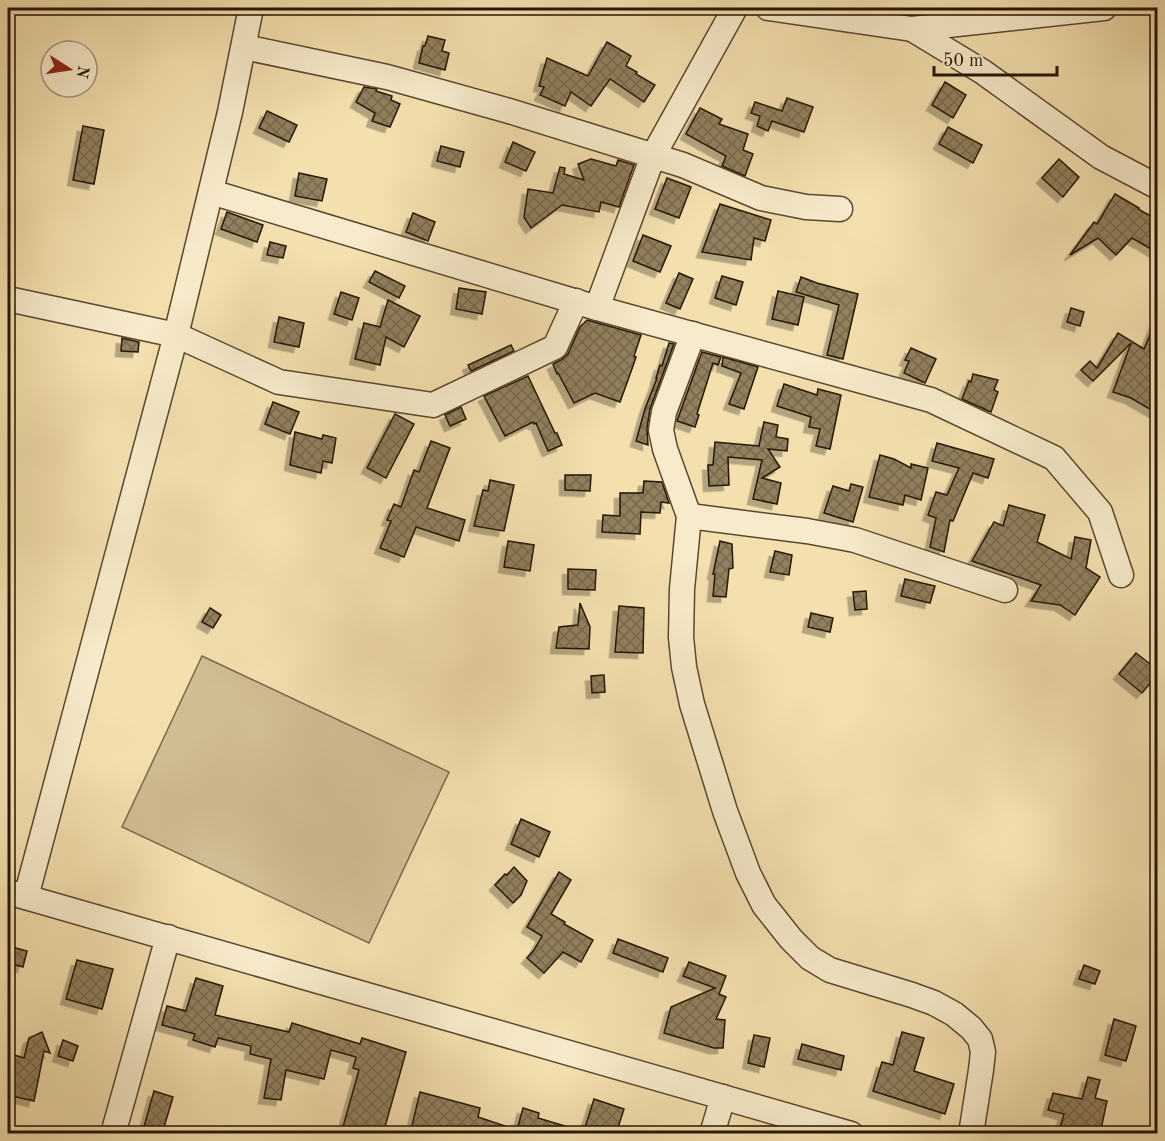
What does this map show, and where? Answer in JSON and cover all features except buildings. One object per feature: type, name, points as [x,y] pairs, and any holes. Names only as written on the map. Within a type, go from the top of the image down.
[{"type":"street","points":[[251,8],[230,112],[176,335],[17,895],[851,1134]]},
{"type":"street","points":[[8,299],[176,335],[279,382],[433,405],[555,347],[586,304],[653,156],[735,8]]},
{"type":"street","points":[[768,8],[912,29],[983,72],[1101,157],[1158,187]]},
{"type":"street","points":[[912,29],[932,17],[1104,8]]},
{"type":"street","points":[[244,47],[387,77],[509,111],[683,165],[761,198],[806,207],[840,208]]},
{"type":"street","points":[[211,192],[586,304],[931,400],[1054,458],[1100,512],[1121,575]]},
{"type":"street","points":[[693,334],[664,412],[661,430],[664,449],[688,516],[682,589],[681,637],[684,667],[692,704],[725,811],[748,873],[764,905],[791,939],[810,958],[830,970],[934,1004],[954,1014],[980,1039],[981,1070],[971,1134]]},
{"type":"street","points":[[688,516],[807,531],[855,540],[1005,590]]},
{"type":"street","points":[[113,1134],[168,937]]},
{"type":"street","points":[[712,1134],[723,1097]]},
{"type":"shaded area","points":[[202,656],[449,772],[369,943],[122,827]]}]
